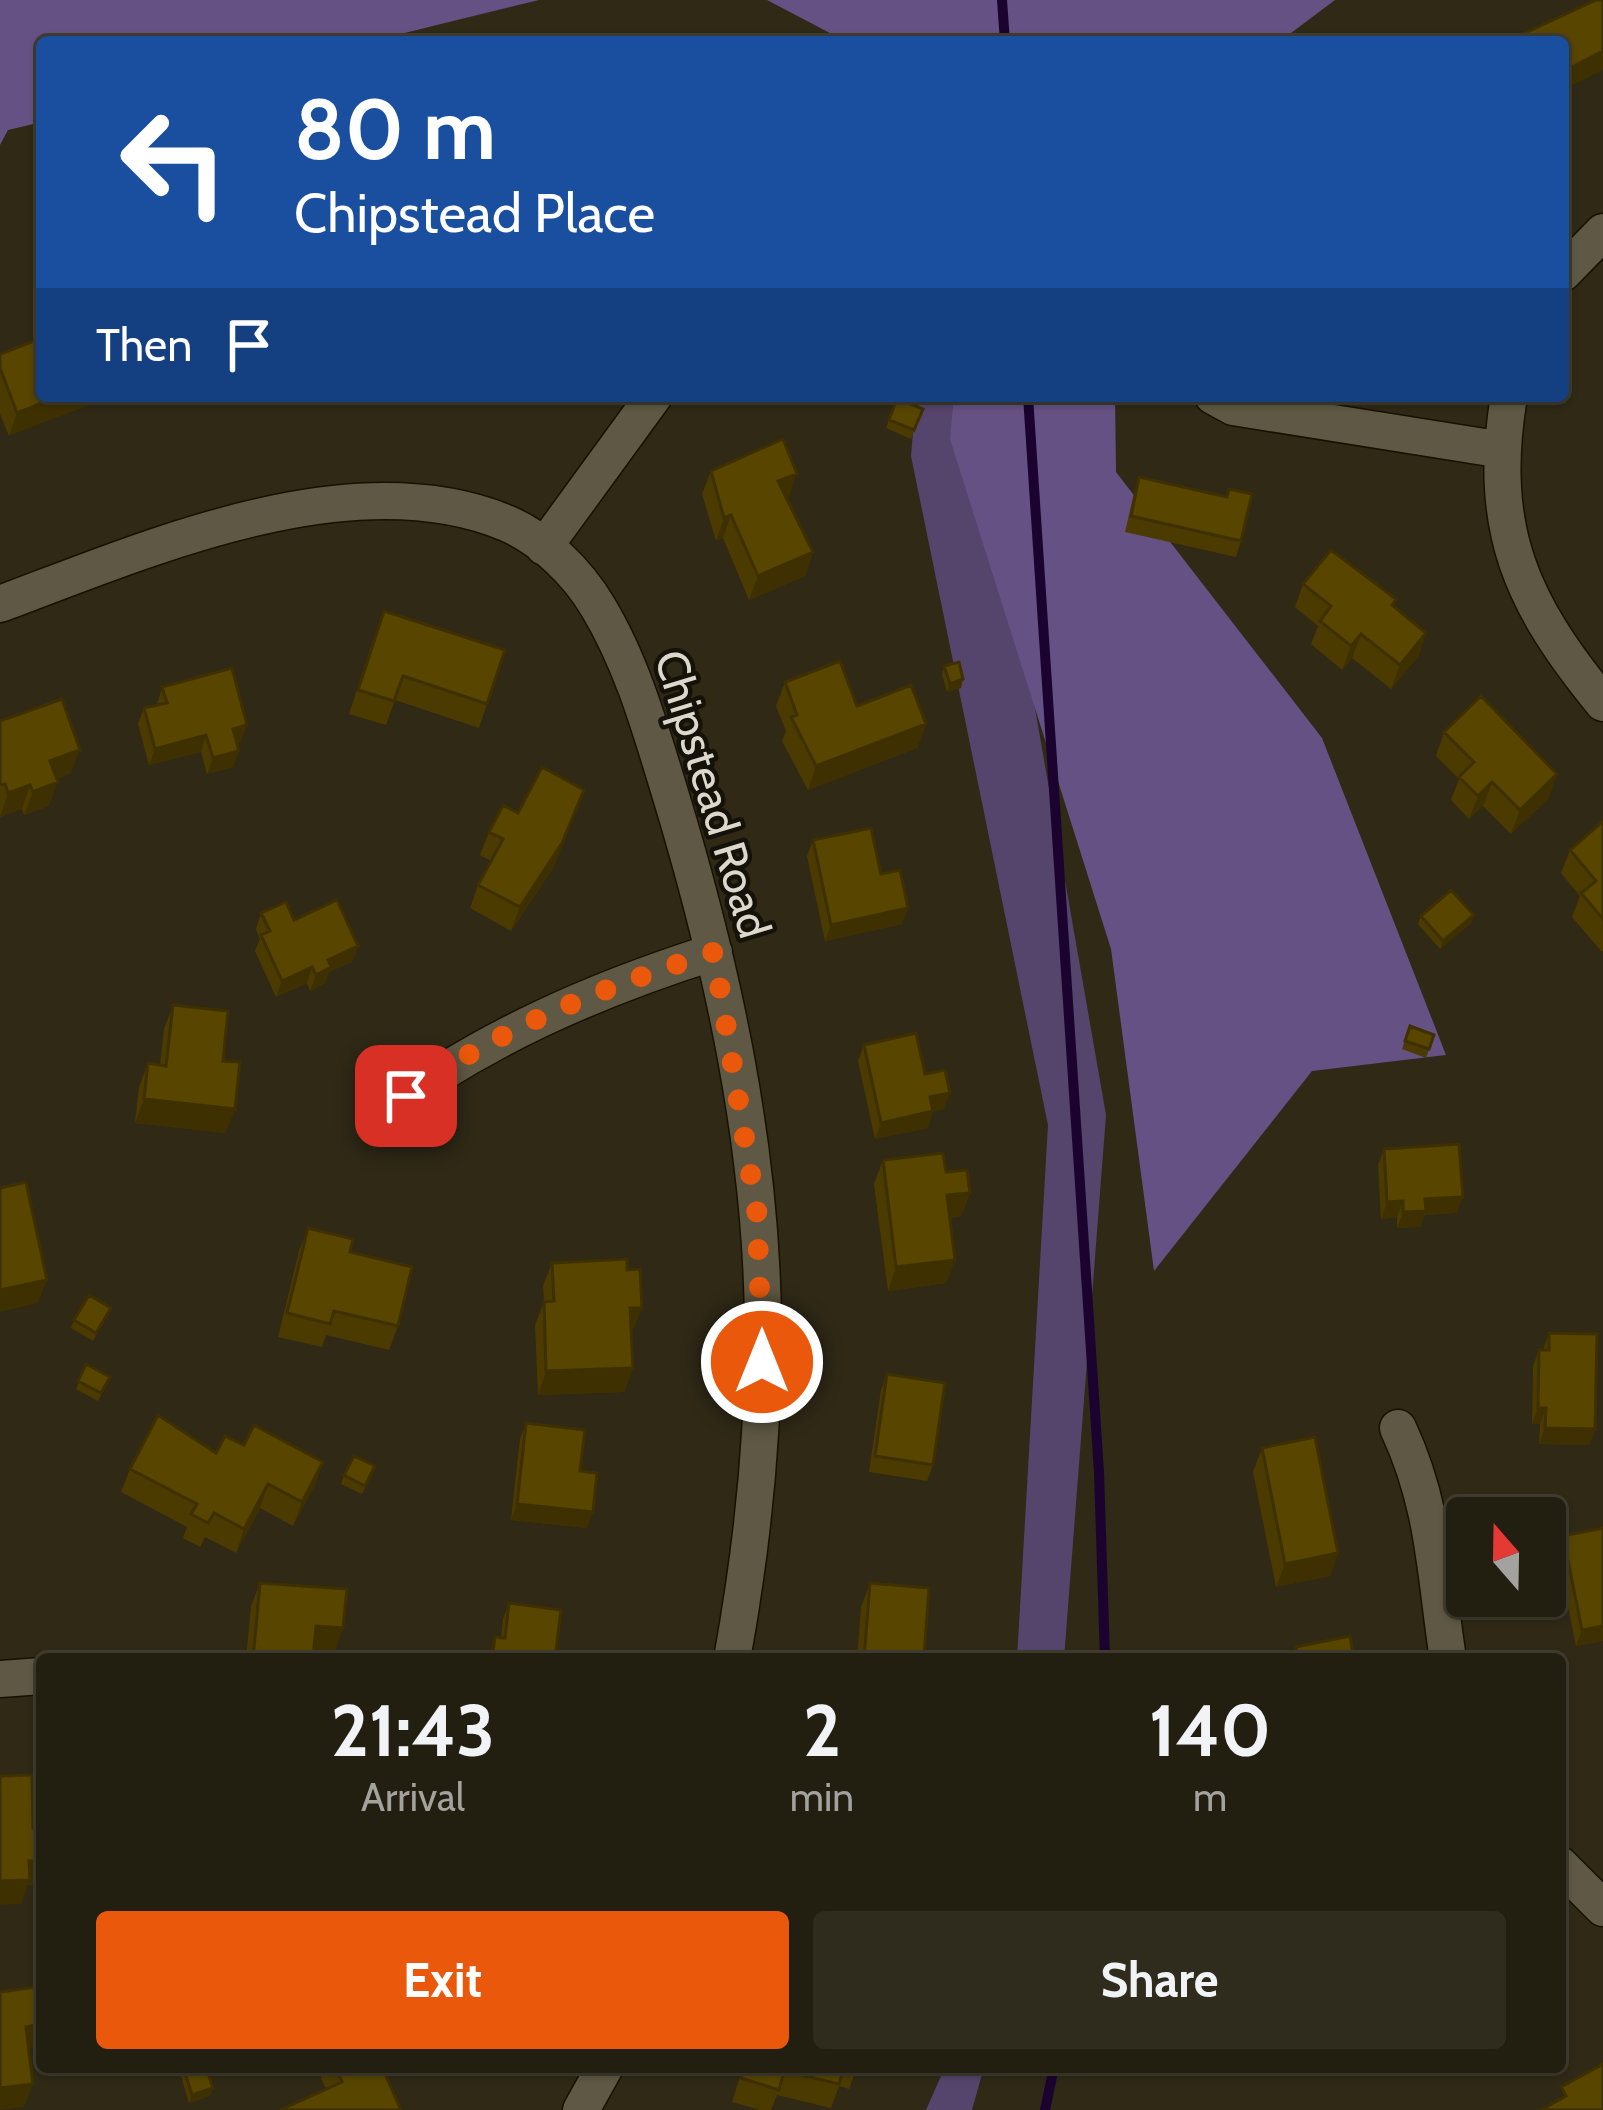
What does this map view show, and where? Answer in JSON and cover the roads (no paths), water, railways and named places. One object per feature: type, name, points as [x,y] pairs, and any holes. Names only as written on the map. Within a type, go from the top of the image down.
[{"type":"street","points":[[1569,267],[1603,232]]},
{"type":"street","points":[[544,547],[650,402]]},
{"type":"street","points":[[1224,402],[1502,450]]},
{"type":"street","points":[[1508,402],[1502,450],[1512,551],[1528,598],[1553,642],[1603,703]]},
{"type":"street","name":"Chipstead Road","points":[[0,604],[221,529],[374,499],[464,508],[510,525],[573,573],[599,608],[652,733],[714,952],[757,1213],[763,1325],[760,1437],[747,1579],[733,1653]]},
{"type":"street","points":[[379,1117],[433,1076],[498,1040],[572,1005],[714,952]]},
{"type":"street","points":[[1398,1428],[1420,1475],[1433,1525],[1447,1653]]},
{"type":"street","points":[[0,1679],[36,1676]]},
{"type":"street","points":[[1566,1875],[1584,1906]]},
{"type":"street","points":[[581,2110],[602,2073]]},
{"type":"waterway","points":[[1002,0],[1005,36]]},
{"type":"waterway","points":[[1028,402],[1099,1472],[1105,1653]]},
{"type":"waterway","points":[[1045,2110],[1053,2073]]}]
